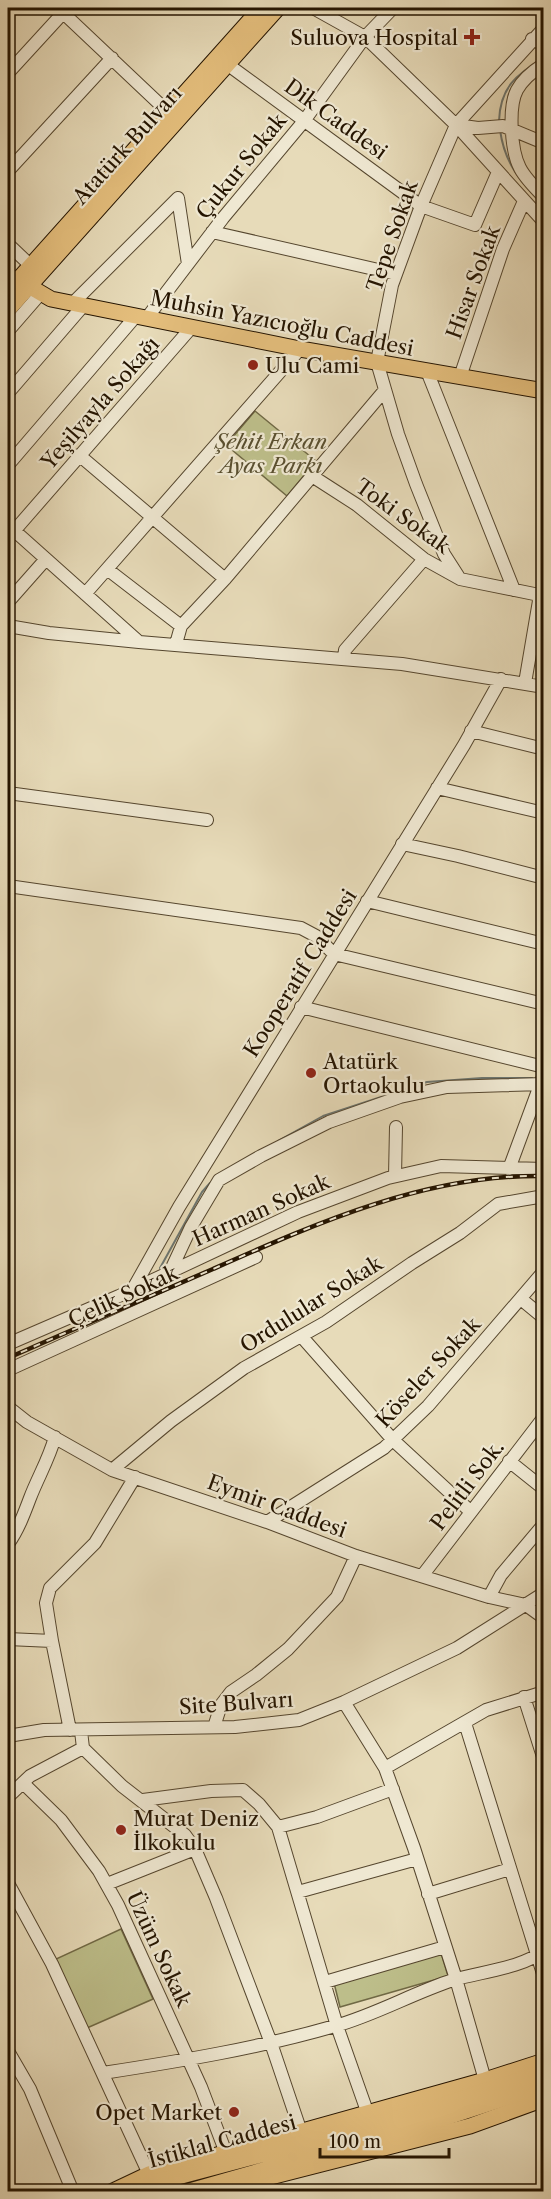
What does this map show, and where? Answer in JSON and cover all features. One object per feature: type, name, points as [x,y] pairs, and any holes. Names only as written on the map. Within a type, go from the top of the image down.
[{"type":"highway","name":"İstiklal Caddesi","points":[[119,2192],[425,2111],[543,2072]]},
{"type":"highway","name":"İstiklal Caddesi","points":[[188,2192],[419,2126],[543,2085]]},
{"type":"main road","name":"Atatürk Bulvarı","points":[[8,310],[168,112],[261,8]]},
{"type":"main road","name":"Atatürk Bulvarı","points":[[8,291],[30,280],[278,8]]},
{"type":"main road","name":"Muhsin Yazıcıoğlu Caddesi","points":[[30,280],[51,300],[300,349],[543,391]]},
{"type":"main road","points":[[111,2192],[148,2174],[368,2114],[543,2061]]},
{"type":"main road","points":[[214,2192],[470,2126],[543,2099]]},
{"type":"street","points":[[313,8],[365,37],[456,125],[543,222]]},
{"type":"street","points":[[381,20],[386,8]]},
{"type":"street","name":"Çukur Sokak","points":[[8,465],[188,264],[304,121],[365,37],[393,8]]},
{"type":"street","points":[[8,73],[61,10],[168,112]]},
{"type":"street","name":"Tepe Sokak","points":[[377,362],[392,285],[421,206],[456,125],[538,42],[543,28]]},
{"type":"street","points":[[8,171],[112,58]]},
{"type":"street","name":"Dik Caddesi","points":[[227,64],[421,206],[475,225],[498,172]]},
{"type":"street","points":[[543,64],[529,75],[516,91],[512,110],[512,144],[520,169],[543,197]]},
{"type":"street","points":[[456,125],[478,128],[503,126],[543,143]]},
{"type":"street","points":[[8,393],[77,305],[178,198],[188,264]]},
{"type":"street","name":"Hisar Sokak","points":[[460,377],[503,249],[524,201]]},
{"type":"street","points":[[212,232],[396,274]]},
{"type":"street","points":[[8,244],[30,280],[8,331]]},
{"type":"street","name":"Yeşilyayla Sokağı","points":[[10,531],[191,328]]},
{"type":"street","points":[[85,594],[300,349]]},
{"type":"street","points":[[377,362],[402,444],[444,554],[460,579]]},
{"type":"street","points":[[427,371],[514,590]]},
{"type":"street","points":[[176,644],[181,626],[225,579],[384,391]]},
{"type":"street","points":[[79,455],[225,579]]},
{"type":"street","name":"Toki Sokak","points":[[312,476],[357,505],[424,560],[460,579],[542,596]]},
{"type":"street","points":[[10,531],[139,642]]},
{"type":"street","points":[[8,602],[45,559]]},
{"type":"street","points":[[344,659],[345,650],[424,560]]},
{"type":"street","points":[[107,569],[181,626]]},
{"type":"street","points":[[525,683],[542,596]]},
{"type":"street","points":[[8,626],[49,633],[139,642],[402,664],[543,687]]},
{"type":"street","name":"Kooperatif Caddesi","points":[[133,1289],[179,1207],[437,788],[501,679]]},
{"type":"street","points":[[471,731],[543,749]]},
{"type":"street","points":[[437,788],[543,813]]},
{"type":"street","points":[[8,793],[207,820]]},
{"type":"street","points":[[402,844],[543,878]]},
{"type":"street","points":[[8,886],[301,928],[316,936],[334,954],[543,1004]]},
{"type":"street","points":[[367,901],[543,944]]},
{"type":"street","points":[[302,1007],[543,1067]]},
{"type":"street","points":[[170,1272],[191,1227],[219,1180],[329,1122],[400,1097],[447,1087],[542,1081],[509,1168]]},
{"type":"street","points":[[395,1176],[396,1127]]},
{"type":"street","name":"Harman Sokak","points":[[8,1344],[298,1212],[395,1176],[441,1166],[543,1169]]},
{"type":"street","name":"Ordulular Sokak","points":[[112,1470],[171,1421],[244,1368],[302,1337],[460,1233],[498,1204],[543,1196]]},
{"type":"street","name":"Çelik Sokak","points":[[8,1370],[256,1257]]},
{"type":"street","name":"Köseler Sokak","points":[[267,1522],[393,1440],[428,1406],[521,1299],[543,1270]]},
{"type":"street","points":[[521,1299],[543,1318]]},
{"type":"street","points":[[302,1337],[393,1440],[471,1512]]},
{"type":"street","name":"Eymir Caddesi","points":[[8,1407],[27,1422],[112,1470],[267,1522],[356,1556],[489,1597],[526,1605],[543,1618]]},
{"type":"street","name":"Pelitli Sok.","points":[[422,1576],[543,1417]]},
{"type":"street","points":[[8,1421],[27,1422]]},
{"type":"street","points":[[8,1544],[49,1458],[55,1437]]},
{"type":"street","points":[[510,1461],[543,1489]]},
{"type":"street","points":[[135,1477],[95,1543],[50,1588],[46,1603],[52,1641],[83,1748],[122,1786],[143,1800],[185,1835],[195,1849],[271,2043],[301,2132]]},
{"type":"street","points":[[489,1597],[501,1575],[543,1524]]},
{"type":"street","points":[[214,1727],[221,1704],[231,1692],[288,1649],[337,1597],[356,1556]]},
{"type":"street","name":"Site Bulvarı","points":[[8,1736],[44,1730],[235,1727],[299,1720],[344,1702],[457,1648],[543,1593]]},
{"type":"street","points":[[8,1639],[52,1641]]},
{"type":"street","points":[[385,1768],[486,1710],[543,1692]]},
{"type":"street","points":[[524,1697],[543,1760]]},
{"type":"street","points":[[344,1702],[385,1768],[393,1789],[456,1979],[485,2080]]},
{"type":"street","points":[[465,1723],[510,1869],[540,1953],[543,1977]]},
{"type":"street","points":[[8,1797],[30,1776],[83,1748]]},
{"type":"street","name":"Üzüm Sokak","points":[[23,1783],[61,1820],[107,1884],[189,2060],[226,2153]]},
{"type":"street","points":[[278,1827],[317,1817],[393,1789]]},
{"type":"street","points":[[143,1800],[211,1791],[243,1790],[259,1804],[278,1827],[338,2026],[368,2114]]},
{"type":"street","points":[[107,1884],[195,1849]]},
{"type":"street","points":[[298,1892],[417,1859]]},
{"type":"street","points":[[428,1893],[510,1869]]},
{"type":"street","points":[[8,1883],[52,1964],[148,2174]]},
{"type":"street","points":[[325,1982],[445,1947]]},
{"type":"street","points":[[103,2073],[189,2060],[338,2026],[456,1979],[520,1963],[540,1953]]},
{"type":"street","points":[[8,2051],[30,2089],[73,2192]]},
{"type":"green space","name":"Şehit Erkan Ayas Parkı","points":[[255,411],[316,461],[287,496],[226,445]]},
{"type":"green space","points":[[121,1929],[153,1999],[87,2028],[56,1959]]},
{"type":"green space","points":[[441,1953],[448,1976],[340,2007],[334,1983]]},
{"type":"waterway","points":[[499,121],[503,99],[511,83],[525,70],[544,58]]},
{"type":"waterway","points":[[500,130],[510,163],[544,206]]},
{"type":"waterway","points":[[278,1141],[323,1116],[427,1082],[482,1078],[532,1078]]},
{"type":"waterway","points":[[160,1268],[202,1192],[210,1183]]},
{"type":"railway","points":[[8,1358],[292,1235],[374,1204],[458,1183],[544,1176]]},
{"type":"place","name":"Suluova Hospital","points":[[472,37]]},
{"type":"place","name":"Ulu Cami","points":[[253,365]]},
{"type":"place","name":"Atatürk Ortaokulu","points":[[311,1073]]},
{"type":"place","name":"Murat Deniz İlkokulu","points":[[121,1830]]},
{"type":"place","name":"Opet Market","points":[[234,2112]]}]
